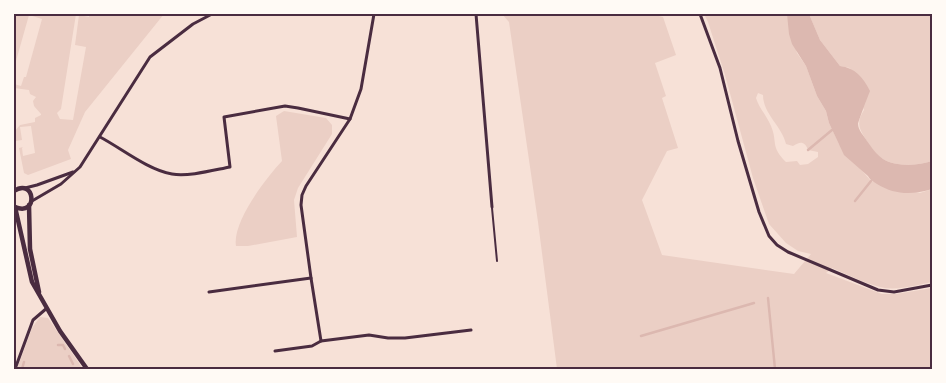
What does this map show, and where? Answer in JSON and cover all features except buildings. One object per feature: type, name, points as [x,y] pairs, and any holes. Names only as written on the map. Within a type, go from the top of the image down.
[{"type":"street","points":[[87,369],[47,308],[29,275],[14,207],[24,209],[62,184],[80,167],[150,57],[194,24],[212,14]]},
{"type":"street","points":[[320,341],[301,205],[302,195],[350,119],[361,89],[374,14]]},
{"type":"street","points":[[476,14],[492,207]]},
{"type":"street","points":[[700,14],[720,68],[738,141],[759,212],[772,241],[788,252],[878,290],[894,292],[932,285]]},
{"type":"street","points":[[100,136],[153,167],[173,174],[187,174],[230,167],[224,117],[285,106],[350,119]]},
{"type":"street","points":[[14,190],[38,185],[74,172]]},
{"type":"street","points":[[24,188],[30,193],[32,259],[40,296]]},
{"type":"street","points":[[209,292],[311,278]]},
{"type":"street","points":[[15,369],[33,320],[47,308]]},
{"type":"street","points":[[275,351],[312,346],[320,341],[369,335],[405,338],[470,330]]},
{"type":"lane","points":[[492,207],[497,261]]},
{"type":"shaded area","points":[[14,14],[76,14],[61,109],[57,113],[60,119],[73,120],[86,47],[75,45],[79,15],[89,17],[89,14],[164,14],[85,112],[68,150],[71,159],[28,175],[24,173],[19,148],[23,147],[23,156],[35,153],[31,126],[20,127],[22,140],[16,141],[15,131],[20,125],[35,122],[35,118],[41,114],[34,106],[33,101],[36,97],[30,94],[29,90],[14,88],[14,84],[21,86],[24,77],[26,77],[42,19],[29,15],[14,68]]},
{"type":"shaded area","points":[[502,14],[650,14],[663,17],[676,55],[655,63],[666,96],[662,98],[678,148],[667,151],[642,200],[662,255],[794,274],[811,254],[798,251],[786,243],[769,224],[753,178],[725,75],[704,14],[787,14],[797,53],[806,66],[817,96],[826,111],[829,123],[839,144],[871,181],[920,193],[932,189],[932,282],[903,288],[885,288],[878,287],[832,268],[826,273],[882,294],[896,294],[932,288],[932,369],[557,369],[509,22]],"holes":[[[758,93],[763,95],[766,108],[781,131],[786,144],[793,146],[798,143],[804,143],[808,150],[818,152],[818,157],[808,164],[800,165],[797,161],[786,162],[781,157],[776,148],[771,126],[756,98]]]},
{"type":"shaded area","points":[[787,14],[809,14],[820,40],[840,66],[854,71],[864,81],[870,91],[858,126],[874,151],[888,162],[914,165],[932,161],[932,189],[904,193],[884,188],[872,181],[844,155],[829,123],[826,111],[817,96],[806,66],[792,44]]},
{"type":"shaded area","points":[[809,14],[932,14],[932,161],[914,165],[888,162],[873,150],[860,127],[859,121],[864,110],[850,68],[840,66],[820,40]]},
{"type":"shaded area","points":[[284,111],[326,118],[332,125],[332,134],[298,188],[294,200],[297,237],[248,246],[236,246],[239,225],[245,213],[259,189],[282,161],[276,116]]},
{"type":"shaded area","points":[[40,317],[48,318],[83,369],[17,369],[32,328]]},
{"type":"waterway","points":[[808,150],[832,130]]},
{"type":"waterway","points":[[855,201],[871,181]]},
{"type":"waterway","points":[[768,298],[775,369]]},
{"type":"waterway","points":[[641,336],[754,303]]},
{"type":"waterway","points":[[58,345],[63,345],[65,349]]},
{"type":"waterway","points":[[69,356],[73,364]]},
{"type":"waterway","points":[[22,369],[24,362]]}]
